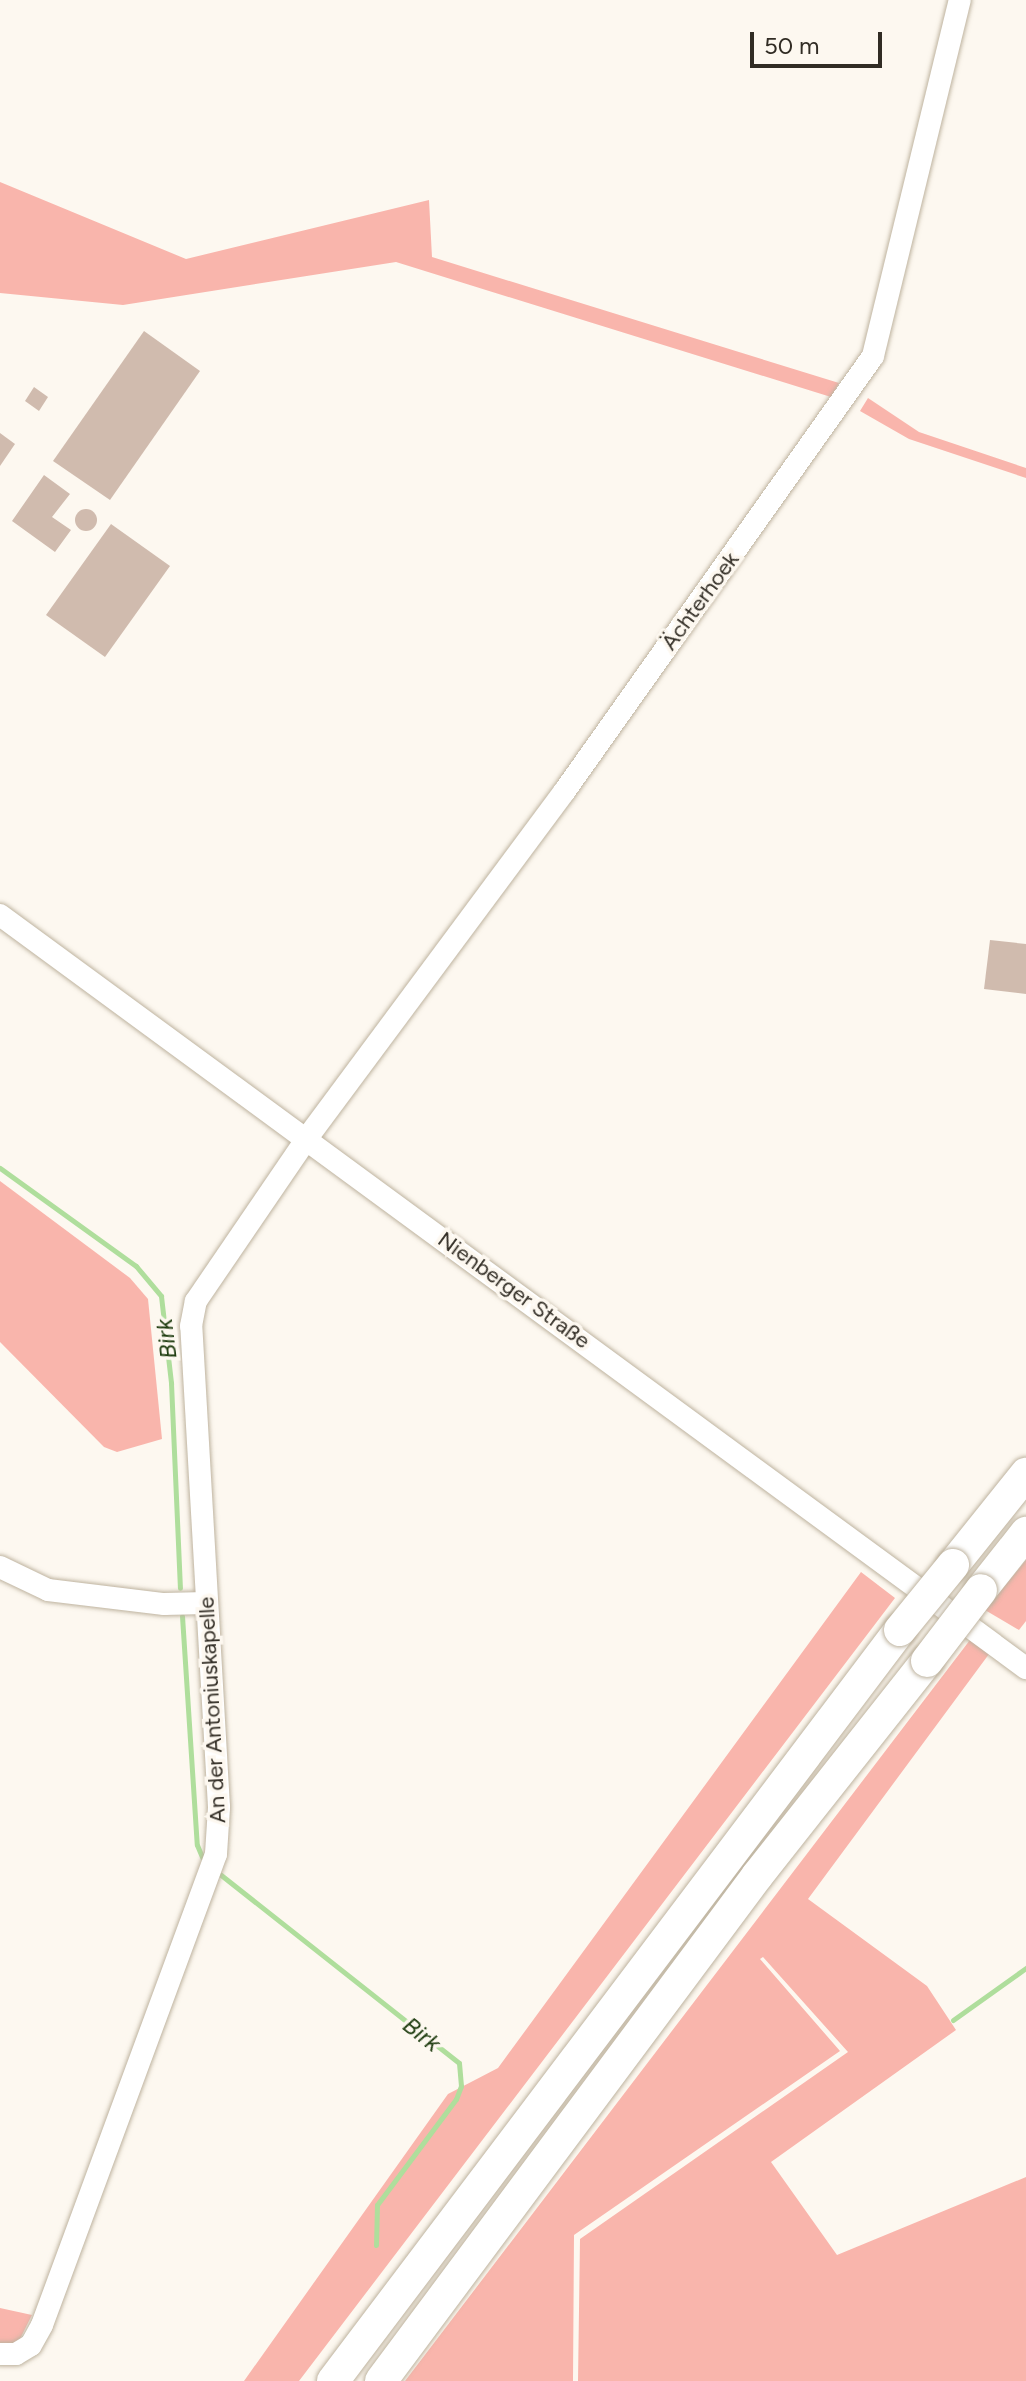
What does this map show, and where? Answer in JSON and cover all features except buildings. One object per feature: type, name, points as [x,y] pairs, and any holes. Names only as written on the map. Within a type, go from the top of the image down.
[{"type":"highway","points":[[333,2381],[900,1630],[1026,1474]]},
{"type":"highway","points":[[381,2381],[757,1876],[1026,1533]]},
{"type":"street","name":"Ächterhoek","points":[[307,1138],[564,792],[873,356],[960,0]]},
{"type":"street","name":"Nienberger Straße","points":[[0,915],[1026,1668]]},
{"type":"street","name":"An der Antoniuskapelle","points":[[0,2354],[16,2354],[31,2345],[42,2325],[216,1854],[219,1807],[200,1603],[191,1326],[196,1301],[307,1138]]},
{"type":"street","points":[[0,1567],[48,1590],[164,1604],[200,1603]]},
{"type":"shaded area","points":[[0,182],[186,259],[429,200],[432,257],[839,383],[831,397],[396,262],[123,305],[0,293]]},
{"type":"shaded area","points":[[868,398],[919,432],[1026,468],[1026,478],[909,439],[860,411]]},
{"type":"shaded area","points":[[0,1181],[130,1278],[148,1299],[162,1439],[117,1452],[104,1447],[0,1342]]},
{"type":"shaded area","points":[[1026,1560],[1026,1621],[1019,1630],[985,1610]]},
{"type":"shaded area","points":[[861,1572],[895,1598],[299,2381],[244,2381],[448,2094],[498,2068]]},
{"type":"shaded area","points":[[973,1636],[992,1650],[808,1899],[927,1986],[956,2030],[771,2162],[837,2255],[1026,2177],[1026,2381],[578,2381],[580,2239],[848,2052],[763,1957],[760,1959],[840,2051],[574,2235],[573,2381],[405,2381]]},
{"type":"shaded area","points":[[0,2308],[32,2315],[16,2347],[0,2346]]},
{"type":"waterway","name":"Birk","points":[[0,1168],[136,1266],[161,1296],[171,1383],[180,1588]]},
{"type":"waterway","name":"Birk","points":[[182,1616],[197,1845],[202,1857]]},
{"type":"waterway","name":"Birk","points":[[221,1875],[459,2063],[461,2086],[456,2099],[377,2205],[376,2245]]},
{"type":"waterway","points":[[953,2020],[1026,1968]]}]
